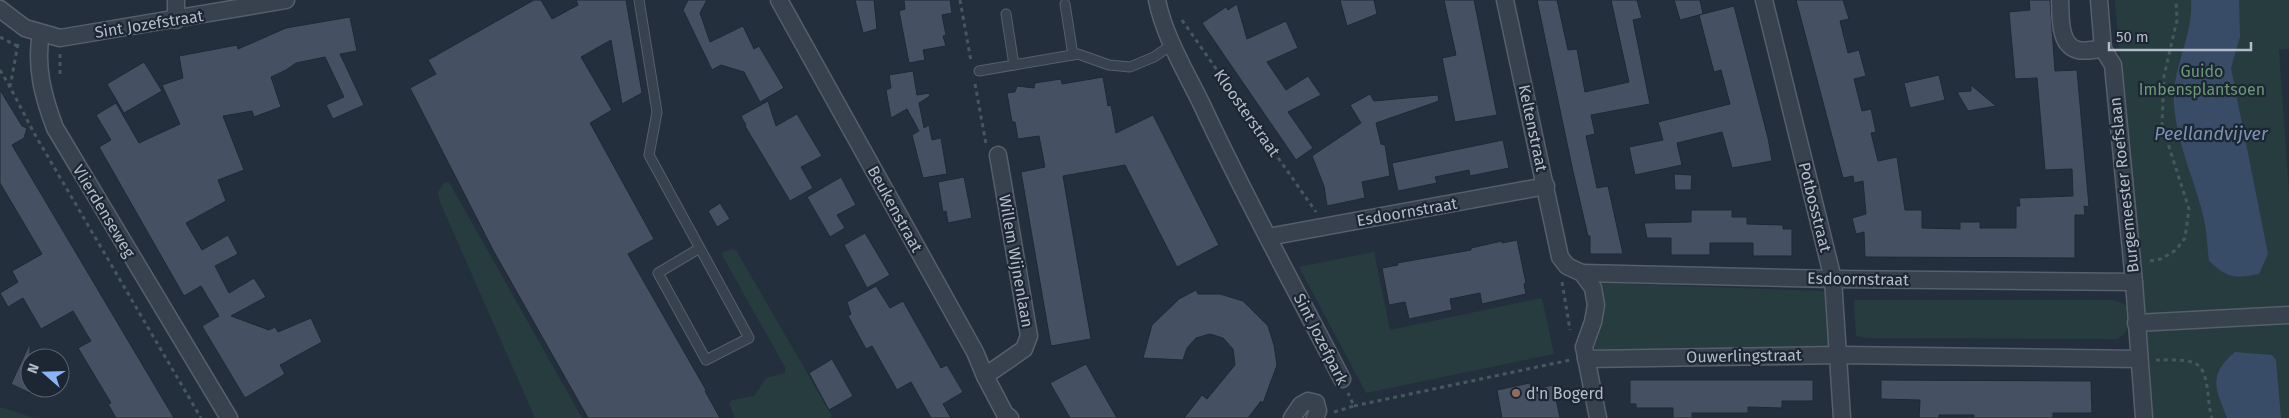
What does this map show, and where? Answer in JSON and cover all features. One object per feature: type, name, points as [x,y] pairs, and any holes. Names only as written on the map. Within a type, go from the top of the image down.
[{"type":"street","points":[[176,0],[176,20]]},
{"type":"street","name":"Sint Jozefstraat","points":[[41,33],[60,38],[286,0]]},
{"type":"street","name":"Beukenstraat","points":[[779,0],[975,352],[1005,414],[1010,418]]},
{"type":"street","name":"Kloosterstraat","points":[[1157,0],[1173,44],[1215,133],[1268,237]]},
{"type":"street","name":"Keltenstraat","points":[[1505,0],[1560,257]]},
{"type":"street","name":"Potbosstraat","points":[[1764,0],[1833,279],[1842,418]]},
{"type":"street","points":[[2060,0],[2063,35],[2069,44],[2078,50],[2103,49]]},
{"type":"street","name":"Burgemeester Roefslaan","points":[[2099,0],[2103,49],[2112,65],[2134,282],[2144,418]]},
{"type":"street","points":[[0,8],[25,28],[41,33]]},
{"type":"street","name":"Vlierdenseweg","points":[[41,33],[37,53],[39,75],[44,101],[55,128],[229,418]]},
{"type":"street","name":"Willem Wijnenlaan","points":[[985,376],[1024,349],[1029,336],[998,155]]},
{"type":"street","name":"Esdoornstraat","points":[[1268,237],[1546,186]]},
{"type":"street","name":"Sint Jozefpark","points":[[1268,237],[1342,379]]},
{"type":"street","points":[[1560,257],[1567,266],[1582,273],[1593,288],[1596,305],[1594,322],[1584,347],[1598,418]]},
{"type":"street","name":"Esdoornstraat","points":[[1582,273],[1833,279],[2134,282]]},
{"type":"street","points":[[2136,323],[2289,315]]},
{"type":"street","name":"Ouwerlingstraat","points":[[1586,359],[1839,355],[2139,359]]},
{"type":"street","name":"Sint Jozefpark","points":[[1292,418],[1301,405],[1308,401],[1316,403],[1322,416]]},
{"type":"lane","points":[[639,0],[657,112],[649,155],[700,248],[749,338],[706,360],[658,273],[700,248]]},
{"type":"lane","points":[[1065,4],[1073,55]]},
{"type":"lane","points":[[1006,14],[1014,65]]},
{"type":"lane","points":[[979,71],[1078,54],[1109,65],[1130,67],[1154,57],[1173,44]]},
{"type":"path","points":[[2132,265],[2161,259],[2176,250],[2185,238],[2189,209],[2162,125],[2164,76],[2177,20],[2176,0]]},
{"type":"path","name":"Kloosterstraat","points":[[1177,12],[1327,227]]},
{"type":"path","points":[[0,37],[17,47]]},
{"type":"path","points":[[0,70],[10,87]]},
{"type":"path","points":[[1560,257],[1561,275],[1571,332]]},
{"type":"path","points":[[1354,406],[1484,376],[1569,360],[1586,359]]},
{"type":"path","points":[[2139,359],[2192,362],[2201,367],[2205,373],[2205,388],[2212,418]]},
{"type":"path","name":"Sint Jozefpark","points":[[1322,416],[1354,406],[1342,379]]},
{"type":"green space","name":"Guido Imbensplantsoen","points":[[2115,0],[2289,0],[2289,49],[2279,50],[2289,194],[2289,418],[2150,418]]},
{"type":"green space","points":[[449,182],[582,418],[535,418],[440,202],[438,192],[444,183]]},
{"type":"green space","points":[[736,250],[832,416],[828,418],[735,418],[729,404],[732,400],[754,396],[766,378],[785,373],[785,367],[722,255],[723,252]]},
{"type":"green space","points":[[1374,252],[1390,330],[1542,298],[1554,354],[1366,393],[1299,267]]},
{"type":"green space","points":[[1600,283],[1823,291],[1833,295],[1829,350],[1592,351],[1599,335],[1603,318],[1603,300]]},
{"type":"green space","points":[[2113,300],[2129,308],[2129,326],[2125,333],[2117,339],[1866,338],[1856,336],[1854,301]]},
{"type":"green space","points":[[0,407],[34,418],[0,418]]},
{"type":"water","name":"Peellandvijver","points":[[2191,0],[2239,0],[2240,37],[2231,68],[2268,254],[2259,274],[2231,276],[2221,271],[2209,261],[2204,219],[2182,148],[2174,105],[2176,78],[2189,26]]},
{"type":"water","points":[[2235,352],[2272,355],[2276,360],[2281,418],[2227,418],[2216,383],[2220,368]]},
{"type":"building","points":[[534,0],[541,0],[552,19],[578,5],[576,0],[626,0],[642,93],[622,104],[611,40],[581,57],[612,110],[590,123],[654,239],[628,254],[720,418],[588,418],[493,250],[410,88],[436,74],[428,60]]},
{"type":"building","points":[[688,0],[707,0],[700,13],[710,42],[743,26],[754,49],[759,46],[784,88],[760,102],[744,72],[721,65],[712,70],[683,10]]},
{"type":"building","points":[[855,0],[874,0],[877,29],[863,33]]},
{"type":"building","points":[[904,0],[950,0],[952,13],[942,15],[946,35],[943,36],[946,46],[923,50],[925,60],[909,63],[899,11],[905,9]]},
{"type":"building","points":[[1340,0],[1374,0],[1377,14],[1347,26]]},
{"type":"building","points":[[1444,0],[1474,0],[1497,115],[1455,122],[1442,58],[1456,55]]},
{"type":"building","points":[[1537,0],[1557,0],[1568,50],[1577,49],[1585,92],[1629,82],[1611,0],[1637,0],[1642,18],[1633,20],[1650,104],[1591,115],[1595,134],[1586,136],[1597,188],[1608,186],[1623,254],[1590,254],[1590,236],[1588,236],[1572,167]]},
{"type":"building","points":[[1674,0],[1700,0],[1703,14],[1680,20]]},
{"type":"building","points":[[1796,0],[1843,0],[1849,19],[1840,21],[1848,53],[1859,50],[1866,76],[1854,79],[1862,111],[1871,109],[1876,132],[1871,133],[1878,161],[1897,157],[1905,210],[1922,210],[1922,228],[1960,229],[1960,222],[1980,222],[1980,228],[2016,228],[2016,206],[2020,206],[2019,198],[2073,196],[2072,169],[2045,170],[2037,78],[2015,79],[2009,12],[2030,10],[2029,0],[2050,0],[2055,71],[2077,70],[2089,207],[2084,206],[2085,215],[2075,215],[2075,258],[1865,257],[1864,232],[1856,234],[1852,218],[1866,214],[1863,181],[1854,183],[1853,176],[1843,178]]},
{"type":"building","points":[[1237,4],[1247,39],[1286,21],[1298,48],[1267,62],[1286,90],[1308,76],[1321,95],[1288,112],[1313,148],[1296,160],[1202,23],[1226,7],[1228,10]]},
{"type":"building","points":[[1734,6],[1768,138],[1772,161],[1732,168],[1722,132],[1677,143],[1682,165],[1635,175],[1629,147],[1663,140],[1658,122],[1730,104],[1721,70],[1714,72],[1699,15]]},
{"type":"building","points":[[350,17],[357,51],[340,54],[364,105],[333,119],[326,105],[344,97],[325,57],[296,63],[271,77],[281,107],[254,117],[252,111],[223,116],[244,170],[218,180],[226,201],[186,223],[202,250],[228,235],[238,254],[215,266],[229,293],[254,278],[266,297],[231,316],[269,330],[275,327],[278,332],[311,318],[322,342],[280,365],[285,374],[245,398],[202,326],[219,316],[201,286],[184,296],[99,147],[111,140],[96,115],[116,103],[139,143],[180,124],[162,85],[183,78],[179,56],[237,45],[238,49],[286,28]]},
{"type":"building","points":[[144,62],[162,91],[124,113],[107,84]]},
{"type":"building","points":[[913,71],[917,95],[929,93],[930,96],[919,103],[924,128],[929,125],[932,140],[941,138],[947,174],[923,178],[912,135],[919,131],[907,109],[891,118],[886,90],[891,88],[889,75]]},
{"type":"building","points":[[1939,75],[1945,100],[1910,108],[1904,83]]},
{"type":"building","points":[[1103,77],[1108,106],[1111,105],[1116,133],[1153,115],[1219,245],[1177,267],[1125,165],[1063,176],[1091,339],[1051,346],[1021,172],[1045,167],[1039,136],[1018,139],[1015,122],[1012,122],[1007,93],[1015,92],[1017,86],[1034,88],[1035,83],[1061,79],[1062,84]]},
{"type":"building","points":[[1971,85],[1996,106],[1968,111],[1957,92],[1971,91]]},
{"type":"building","points":[[0,90],[22,126],[27,128],[24,138],[12,145],[174,418],[116,418],[108,404],[111,403],[78,348],[91,341],[73,311],[41,329],[23,298],[8,307],[0,293],[18,282],[12,271],[42,254],[0,183]]},
{"type":"building","points":[[1370,94],[1374,101],[1438,95],[1439,101],[1376,123],[1381,144],[1385,145],[1390,176],[1362,182],[1365,198],[1327,206],[1324,186],[1312,156],[1361,123],[1350,105]]},
{"type":"building","points":[[768,101],[776,126],[797,114],[822,156],[801,167],[813,188],[790,201],[745,126],[741,116]]},
{"type":"building","points":[[1503,140],[1509,168],[1470,176],[1469,170],[1435,177],[1437,183],[1398,191],[1392,163]]},
{"type":"building","points":[[1674,174],[1692,175],[1691,190],[1675,190]]},
{"type":"building","points":[[841,177],[856,205],[837,215],[845,228],[830,237],[807,197]]},
{"type":"building","points":[[964,177],[972,218],[948,223],[946,211],[943,212],[938,182]]},
{"type":"building","points":[[720,203],[730,219],[717,227],[708,211]]},
{"type":"building","points":[[1691,210],[1732,210],[1732,217],[1747,217],[1747,224],[1783,225],[1783,229],[1792,229],[1792,256],[1753,256],[1753,243],[1710,243],[1710,255],[1671,255],[1671,238],[1647,238],[1644,223],[1691,222]]},
{"type":"building","points":[[865,233],[890,275],[867,288],[844,245]]},
{"type":"building","points":[[1517,240],[1526,283],[1524,284],[1526,294],[1482,304],[1480,293],[1450,299],[1452,310],[1409,319],[1405,302],[1389,305],[1382,268],[1398,265],[1397,263],[1471,250],[1471,248],[1502,241],[1502,243]]},
{"type":"building","points":[[876,286],[890,308],[903,301],[941,368],[947,365],[963,392],[943,404],[951,418],[931,418],[911,382],[897,390],[872,346],[866,349],[848,316],[851,314],[847,302]]},
{"type":"building","points":[[1196,290],[1198,294],[1220,294],[1243,301],[1268,326],[1274,345],[1277,365],[1263,403],[1261,401],[1248,418],[1184,418],[1202,395],[1207,399],[1235,365],[1233,349],[1223,338],[1210,334],[1196,338],[1187,348],[1183,360],[1143,358],[1152,325],[1179,299]]},
{"type":"building","points":[[832,359],[853,396],[829,410],[809,373]]},
{"type":"building","points":[[1086,364],[1117,418],[1070,418],[1050,383]]},
{"type":"building","points":[[20,365],[20,388],[11,384]]},
{"type":"building","points":[[1630,380],[1813,380],[1813,401],[1782,401],[1782,408],[1748,407],[1748,413],[1692,413],[1692,418],[1673,418],[1673,408],[1636,408],[1636,404],[1630,404]]},
{"type":"building","points":[[1881,380],[2091,381],[2092,413],[2053,413],[2053,418],[1974,418],[1974,415],[1939,415],[1939,418],[1919,418],[1920,400],[1881,399]]},
{"type":"building","points":[[1530,383],[1531,390],[1553,385],[1560,418],[1502,418],[1497,390]]},
{"type":"place","name":"d'n Bogerd","points":[[1516,393]]}]
